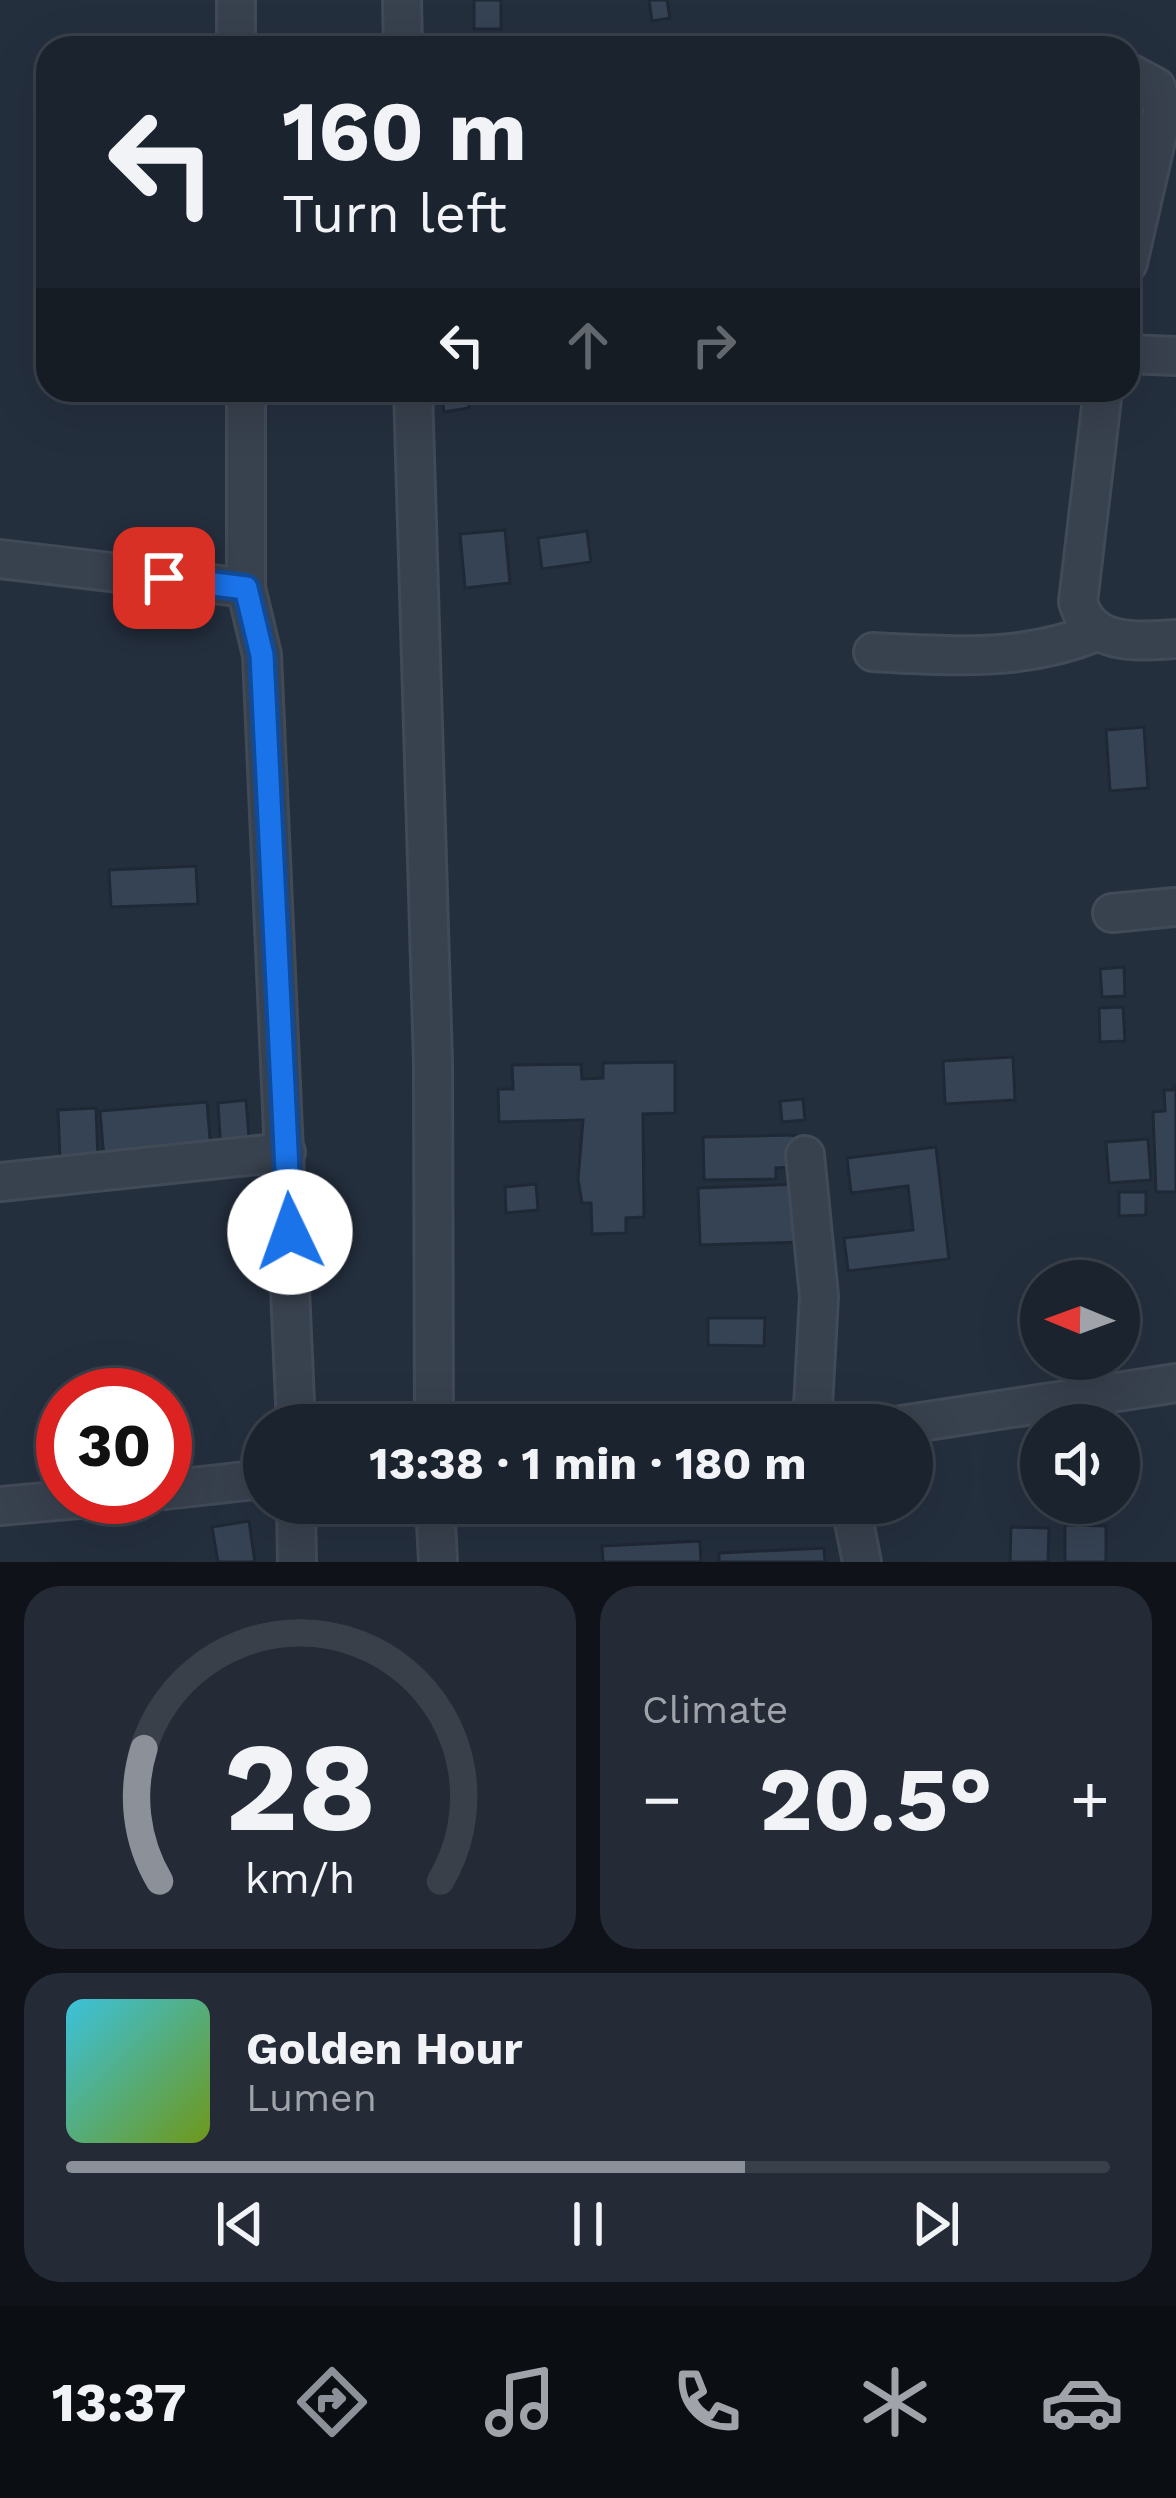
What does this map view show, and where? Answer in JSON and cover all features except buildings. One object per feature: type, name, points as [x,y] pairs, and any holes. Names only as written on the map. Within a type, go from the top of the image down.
[{"type":"street","points":[[236,0],[236,36]]},
{"type":"street","points":[[402,0],[403,36]]},
{"type":"street","points":[[1140,78],[1156,87],[1163,110],[1140,211]]},
{"type":"street","points":[[1140,354],[1176,356]]},
{"type":"street","points":[[246,402],[246,588],[262,655],[295,1404]]},
{"type":"street","points":[[413,402],[433,1063],[434,1404]]},
{"type":"street","points":[[1102,402],[1078,602],[1096,632],[1113,639],[1176,639]]},
{"type":"street","points":[[0,559],[246,588]]},
{"type":"street","points":[[873,652],[966,657],[1054,650],[1096,632]]},
{"type":"street","points":[[1112,913],[1176,908]]},
{"type":"street","points":[[0,1182],[286,1152]]},
{"type":"street","points":[[805,1155],[819,1296],[813,1404]]},
{"type":"street","points":[[933,1420],[1176,1383]]},
{"type":"street","points":[[192,1487],[243,1481]]},
{"type":"street","points":[[0,1506],[36,1503]]},
{"type":"street","points":[[296,1524],[297,1562]]},
{"type":"street","points":[[436,1524],[438,1562]]},
{"type":"street","points":[[854,1524],[862,1562]]},
{"type":"route","points":[[164,578],[246,588],[262,655],[290,1232]]}]
